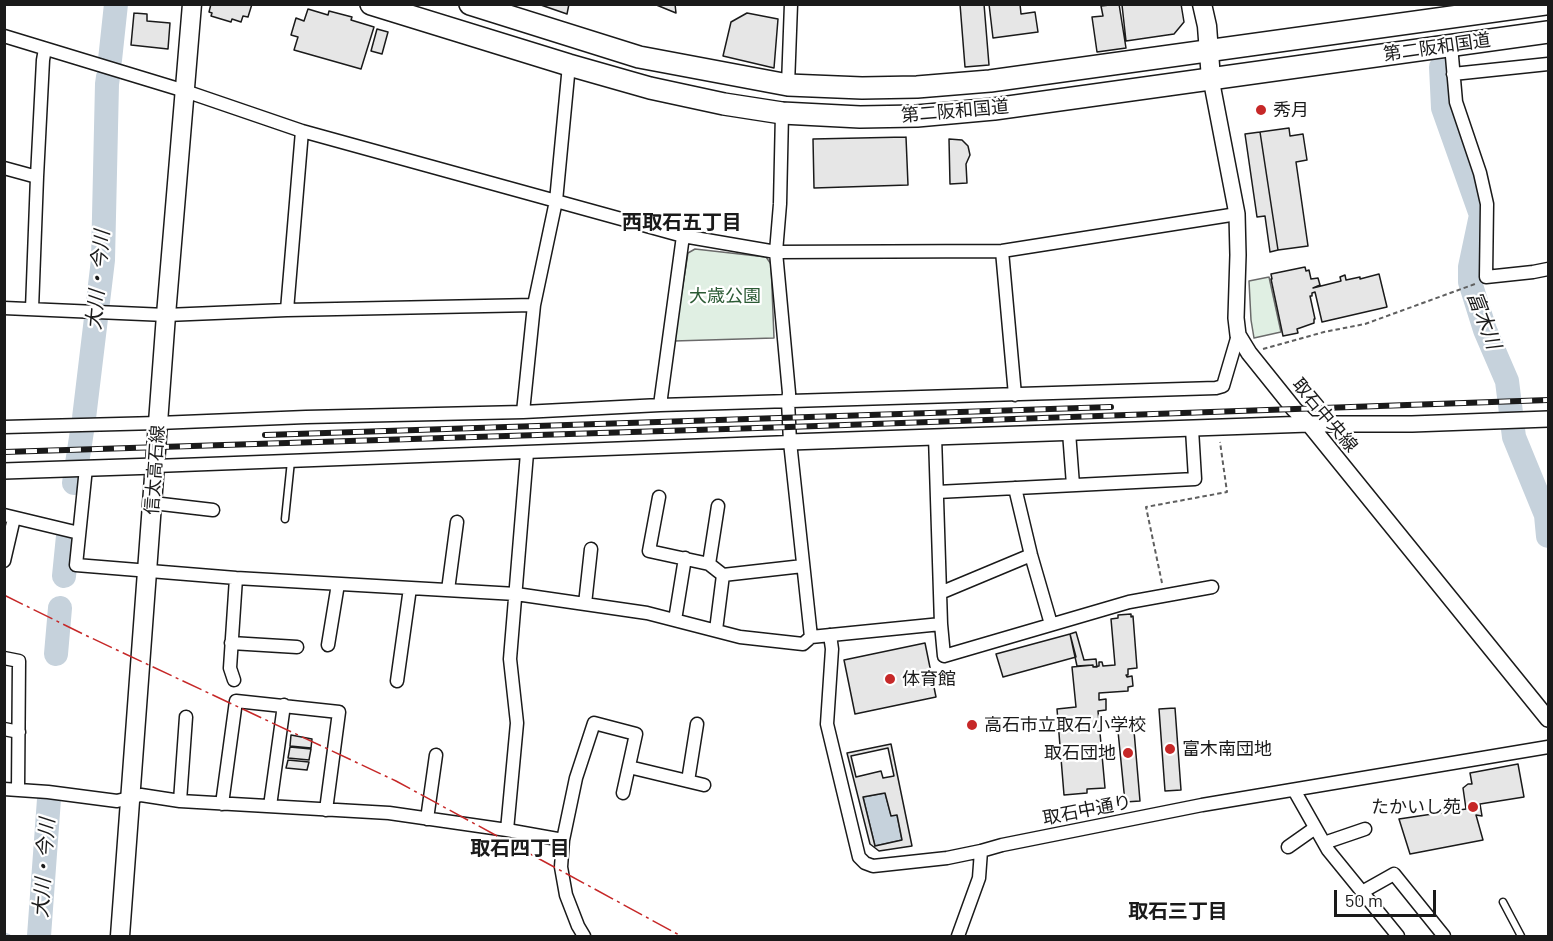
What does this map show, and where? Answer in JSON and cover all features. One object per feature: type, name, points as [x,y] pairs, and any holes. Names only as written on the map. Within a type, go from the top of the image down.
[{"type":"highway","name":"第二阪和国道","points":[[371,4],[650,88],[724,104],[782,113],[860,117],[916,116],[994,109],[1548,32]]},
{"type":"highway","name":"第二阪和国道","points":[[470,4],[639,57],[788,85],[862,88],[917,87],[990,81],[1209,51],[1448,11],[1545,4]]},
{"type":"main road","name":"信太高石線","points":[[120,936],[154,466],[192,4]]},
{"type":"main road","points":[[1202,4],[1207,26],[1211,79]]},
{"type":"street","points":[[788,85],[791,4]]},
{"type":"street","points":[[4,36],[185,91],[302,131],[683,236],[776,252],[1002,251],[1237,214]]},
{"type":"street","points":[[1451,45],[1455,102],[1480,172],[1487,204],[1486,277],[1548,269]]},
{"type":"street","points":[[32,309],[36,177],[45,49]]},
{"type":"street","points":[[1454,74],[1548,64]]},
{"type":"street","points":[[523,412],[534,305],[556,201],[569,65]]},
{"type":"street","name":"取石中央線","points":[[1211,79],[1237,214],[1236,318],[1238,336],[1294,409],[1310,424],[1548,719]]},
{"type":"street","points":[[782,113],[780,204],[776,252],[789,393],[790,442],[811,637]]},
{"type":"street","points":[[287,310],[302,131]]},
{"type":"street","points":[[4,168],[36,177]]},
{"type":"street","points":[[660,405],[683,236]]},
{"type":"street","points":[[1002,251],[1015,395]]},
{"type":"street","points":[[4,308],[166,315],[534,305]]},
{"type":"street","points":[[4,427],[1216,388],[1223,386],[1238,336]]},
{"type":"street","points":[[4,471],[935,436],[1310,424],[1412,424],[1548,418]]},
{"type":"street","points":[[937,492],[1195,479],[1192,429]]},
{"type":"street","points":[[1070,432],[1073,485]]},
{"type":"street","points":[[935,436],[944,656],[1129,602],[1212,587]]},
{"type":"street","points":[[507,830],[517,723],[510,659],[527,453]]},
{"type":"street","points":[[79,468],[79,533],[76,565],[236,578],[516,594],[647,614],[740,637],[803,644],[811,637],[941,624]]},
{"type":"street","points":[[1015,488],[1051,624]]},
{"type":"street","points":[[659,497],[649,552],[710,564],[723,576],[803,566]]},
{"type":"street","points":[[153,503],[213,510]]},
{"type":"street","points":[[710,564],[718,506]]},
{"type":"street","points":[[4,561],[9,517],[79,533]]},
{"type":"street","points":[[448,590],[457,522]]},
{"type":"street","points":[[585,604],[591,549]]},
{"type":"street","points":[[940,593],[1031,555]]},
{"type":"street","points":[[675,620],[685,558]]},
{"type":"street","points":[[716,630],[723,576]]},
{"type":"street","points":[[234,680],[230,668],[236,578]]},
{"type":"street","points":[[328,645],[338,584]]},
{"type":"street","points":[[397,681],[410,588]]},
{"type":"street","name":"取石中通り","points":[[830,635],[832,649],[827,724],[859,857],[865,863],[873,866],[947,858],[1202,805],[1548,747]]},
{"type":"street","points":[[231,643],[297,647]]},
{"type":"street","points":[[4,658],[19,661],[18,790]]},
{"type":"street","points":[[222,804],[236,701],[339,712],[326,810]]},
{"type":"street","points":[[270,806],[284,705]]},
{"type":"street","points":[[180,801],[186,717]]},
{"type":"street","points":[[584,936],[566,895],[561,867],[563,840],[576,778],[594,723],[636,734],[623,793]]},
{"type":"street","points":[[688,781],[697,724]]},
{"type":"street","points":[[4,729],[19,732]]},
{"type":"street","points":[[427,819],[436,755]]},
{"type":"street","points":[[629,767],[704,785]]},
{"type":"street","points":[[4,789],[117,801],[141,795],[180,801],[389,813],[563,840]]},
{"type":"street","points":[[1294,790],[1328,850],[1398,936]]},
{"type":"street","points":[[1288,847],[1315,828]]},
{"type":"street","points":[[1324,843],[1365,829]]},
{"type":"street","points":[[958,936],[979,878],[981,851]]},
{"type":"street","points":[[1362,892],[1394,874],[1444,936]]},
{"type":"lane","points":[[285,519],[291,460]]},
{"type":"lane","points":[[1503,902],[1521,936]]},
{"type":"path","points":[[1249,353],[1324,332],[1365,324],[1479,283]]},
{"type":"path","points":[[1164,595],[1146,507],[1227,492],[1219,428]]},
{"type":"green space","name":"大歳公園","points":[[695,249],[766,257],[771,264],[774,338],[674,341],[688,253]]},
{"type":"green space","points":[[1269,277],[1281,332],[1254,338],[1249,281]]},
{"type":"shaded area","points":[[885,793],[891,815],[897,815],[902,840],[875,846],[863,797]]},
{"type":"building","points":[[211,4],[252,4],[248,17],[243,16],[241,22],[232,19],[231,22],[211,16],[212,13],[209,12]]},
{"type":"building","points":[[538,4],[569,4],[567,14]]},
{"type":"building","points":[[654,4],[675,4],[676,13]]},
{"type":"building","points":[[960,4],[984,4],[989,65],[965,67]]},
{"type":"building","points":[[989,4],[1020,4],[1021,14],[1035,12],[1038,32],[993,38]]},
{"type":"building","points":[[1119,4],[1126,48],[1097,52],[1092,17],[1103,16],[1101,6]]},
{"type":"building","points":[[1181,4],[1184,22],[1174,34],[1126,41],[1122,5]]},
{"type":"building","points":[[308,9],[328,15],[329,11],[352,17],[351,20],[374,27],[361,69],[294,50],[298,37],[291,35],[296,18],[304,21]]},
{"type":"building","points":[[134,13],[147,14],[147,21],[170,23],[168,49],[131,45]]},
{"type":"building","points":[[747,13],[778,19],[774,68],[723,56],[731,22]]},
{"type":"building","points":[[377,29],[388,32],[382,54],[371,51]]},
{"type":"building","points":[[1289,128],[1290,136],[1303,134],[1307,160],[1296,162],[1308,246],[1278,250],[1260,132]]},
{"type":"building","points":[[1260,132],[1278,250],[1270,252],[1265,216],[1257,217],[1245,134]]},
{"type":"building","points":[[906,137],[908,185],[814,188],[813,139]]},
{"type":"building","points":[[949,139],[962,140],[968,146],[970,155],[966,164],[967,183],[950,184]]},
{"type":"building","points":[[1305,267],[1306,271],[1309,270],[1311,279],[1318,278],[1320,285],[1313,288],[1341,281],[1340,277],[1345,275],[1346,280],[1379,274],[1387,307],[1322,322],[1315,292],[1310,296],[1314,323],[1297,329],[1298,333],[1283,336],[1271,274]]},
{"type":"building","points":[[1131,614],[1137,668],[1128,669],[1128,675],[1126,675],[1127,677],[1132,676],[1133,686],[1128,687],[1128,691],[1099,693],[1099,700],[1106,699],[1106,710],[1098,711],[1105,788],[1087,789],[1087,793],[1064,795],[1057,709],[1076,707],[1072,667],[1099,666],[1099,662],[1102,662],[1103,666],[1115,665],[1111,619],[1118,618],[1118,615]]},
{"type":"building","points":[[1076,632],[1084,660],[1096,659],[1097,667],[1077,666],[1070,634]]},
{"type":"building","points":[[1070,634],[1076,657],[1003,677],[996,654]]},
{"type":"building","name":"体育館","points":[[925,643],[936,697],[855,714],[844,660]]},
{"type":"building","name":"富木南団地","points":[[1175,708],[1181,790],[1165,791],[1159,709]]},
{"type":"building","name":"取石団地","points":[[1133,719],[1140,801],[1125,802],[1117,721]]},
{"type":"building","points":[[291,735],[312,739],[311,748],[290,746]]},
{"type":"building","points":[[891,744],[912,846],[879,851],[870,844],[847,753]],"holes":[[[888,748],[894,776],[883,778],[881,771],[856,777],[851,756]],[[885,793],[891,816],[897,815],[902,840],[875,846],[863,797]]]},
{"type":"building","points":[[290,747],[311,749],[309,760],[288,758]]},
{"type":"building","points":[[288,760],[309,762],[307,770],[286,768]]},
{"type":"building","name":"たかいし苑","points":[[1518,764],[1524,797],[1480,804],[1482,816],[1476,815],[1483,840],[1410,854],[1399,819],[1466,809],[1463,788],[1472,784],[1470,773]]},
{"type":"waterway","name":"大川・今川","points":[[110,60],[116,4]]},
{"type":"waterway","name":"富木川","points":[[1441,67],[1443,108],[1481,215],[1470,267],[1470,282],[1485,330],[1507,381],[1514,437],[1546,515],[1548,536]]},
{"type":"waterway","name":"大川・今川","points":[[74,483],[103,260],[108,77]]},
{"type":"waterway","name":"大川・今川","points":[[64,576],[68,536]]},
{"type":"waterway","name":"大川・今川","points":[[56,654],[60,608]]},
{"type":"waterway","name":"大川・今川","points":[[39,936],[49,799]]},
{"type":"waterway","points":[[4,934],[9,936]]},
{"type":"railway","points":[[4,452],[1548,400]]},
{"type":"railway","points":[[265,435],[1111,407]]},
{"type":"power","points":[[4,595],[396,781],[681,936]]},
{"type":"place","name":"秀月","points":[[1261,110]]},
{"type":"place","name":"体育館","points":[[890,679]]},
{"type":"place","name":"高石市立取石小学校","points":[[972,725]]},
{"type":"place","name":"富木南団地","points":[[1170,749]]},
{"type":"place","name":"取石団地","points":[[1128,753]]},
{"type":"place","name":"たかいし苑","points":[[1473,807]]},
{"type":"district","name":"西取石五丁目","points":[[682,222]]},
{"type":"district","name":"取石四丁目","points":[[520,848]]},
{"type":"district","name":"取石三丁目","points":[[1178,911]]}]
